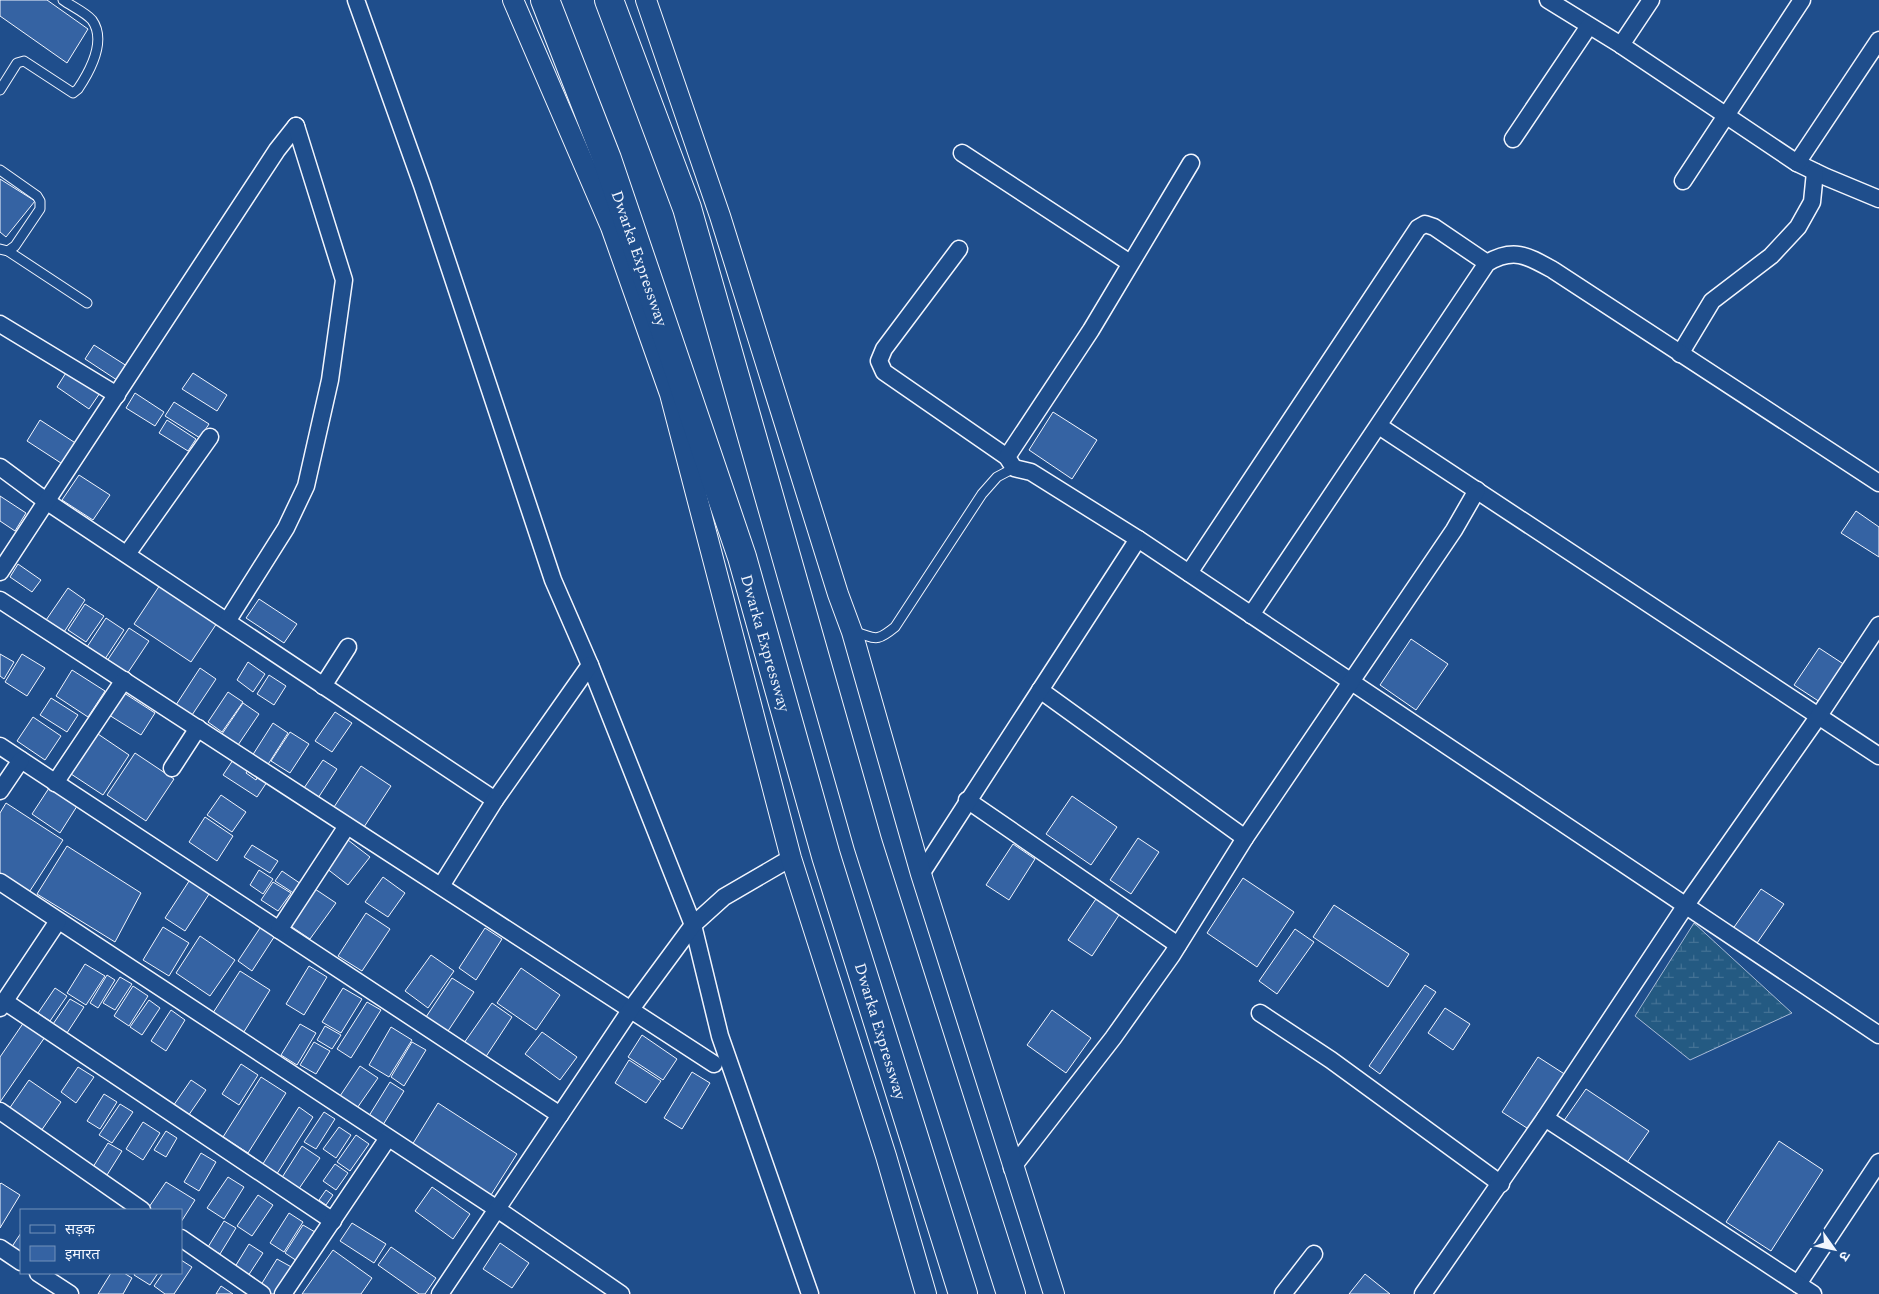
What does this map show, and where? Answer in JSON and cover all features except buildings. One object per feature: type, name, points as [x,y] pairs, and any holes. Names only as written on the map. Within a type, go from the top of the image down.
[{"type":"highway","name":"Dwarka Expressway","points":[[545,0],[607,159],[742,557],[826,856],[963,1294]]},
{"type":"highway","points":[[609,0],[687,208],[868,844],[1011,1294]]},
{"type":"street","points":[[356,0],[422,185],[553,580],[590,665],[693,925],[720,1036],[810,1294]]},
{"type":"street","points":[[513,0],[610,228],[670,394],[791,858],[886,1156],[926,1294]]},
{"type":"street","points":[[646,0],[720,216],[838,594],[852,632],[921,874],[1012,1168],[1054,1294]]},
{"type":"street","points":[[1548,0],[1622,45],[1797,162],[1815,172],[1879,198]]},
{"type":"street","points":[[1622,45],[1651,0]]},
{"type":"street","points":[[1683,181],[1802,0]]},
{"type":"street","points":[[1513,138],[1589,26]]},
{"type":"street","points":[[1797,162],[1879,40]]},
{"type":"street","points":[[0,572],[277,150],[296,126],[344,280],[330,380],[306,486],[286,528],[228,620]]},
{"type":"street","points":[[962,153],[1130,263]]},
{"type":"street","points":[[1010,462],[1191,163]]},
{"type":"street","points":[[1680,354],[1712,301],[1771,256],[1798,227],[1812,202],[1815,172]]},
{"type":"street","points":[[1190,574],[1418,228],[1425,224],[1434,227],[1487,263]]},
{"type":"street","points":[[959,249],[892,335],[879,361],[884,372],[1010,462],[1031,472],[1138,539],[1686,904],[1879,1035]]},
{"type":"street","points":[[1251,615],[1487,263],[1501,255],[1527,256],[1553,270],[1879,483]]},
{"type":"street","points":[[0,324],[117,395]]},
{"type":"street","points":[[1379,426],[1879,756]]},
{"type":"street","points":[[127,554],[210,437]]},
{"type":"street","points":[[0,467],[46,501],[228,620],[322,686],[495,800]]},
{"type":"street","points":[[1012,1168],[1113,1038],[1178,945],[1245,838],[1454,530],[1477,490]]},
{"type":"street","points":[[921,874],[967,800],[1138,539]]},
{"type":"street","points":[[0,600],[714,1064]]},
{"type":"street","points":[[1423,1294],[1501,1184],[1686,904],[1818,717],[1879,625]]},
{"type":"street","points":[[322,686],[348,647]]},
{"type":"street","points":[[440,886],[495,800],[590,665]]},
{"type":"street","points":[[55,783],[124,680]]},
{"type":"street","points":[[1040,690],[1245,838]]},
{"type":"street","points":[[172,768],[198,728]]},
{"type":"street","points":[[0,746],[560,1115]]},
{"type":"street","points":[[0,791],[21,760]]},
{"type":"street","points":[[967,800],[1178,945]]},
{"type":"street","points":[[279,930],[347,826]]},
{"type":"street","points":[[440,1294],[631,1009],[693,925],[724,897],[791,858]]},
{"type":"street","points":[[0,882],[497,1210],[612,1291]]},
{"type":"street","points":[[58,921],[2,1004],[333,1221]]},
{"type":"street","points":[[1260,1013],[1331,1060],[1501,1184]]},
{"type":"street","points":[[0,1111],[141,1209]]},
{"type":"street","points":[[1545,1118],[1813,1294]]},
{"type":"street","points":[[284,1294],[388,1138]]},
{"type":"street","points":[[1798,1284],[1879,1162]]},
{"type":"street","points":[[182,1239],[262,1294]]},
{"type":"street","points":[[0,1248],[20,1261]]},
{"type":"street","points":[[1284,1294],[1314,1254]]},
{"type":"street","points":[[40,1274],[70,1294]]},
{"type":"lane","points":[[0,90],[17,63],[24,61],[73,93],[78,89],[98,48],[97,35],[91,19],[63,0]]},
{"type":"lane","points":[[0,170],[37,196],[40,201],[40,209],[16,246],[4,250]]},
{"type":"lane","points":[[4,250],[87,303]]},
{"type":"lane","points":[[852,632],[869,638],[883,636],[894,627],[982,494],[1010,462]]},
{"type":"green space","points":[[1694,923],[1792,1013],[1690,1060],[1635,1016]]}]
